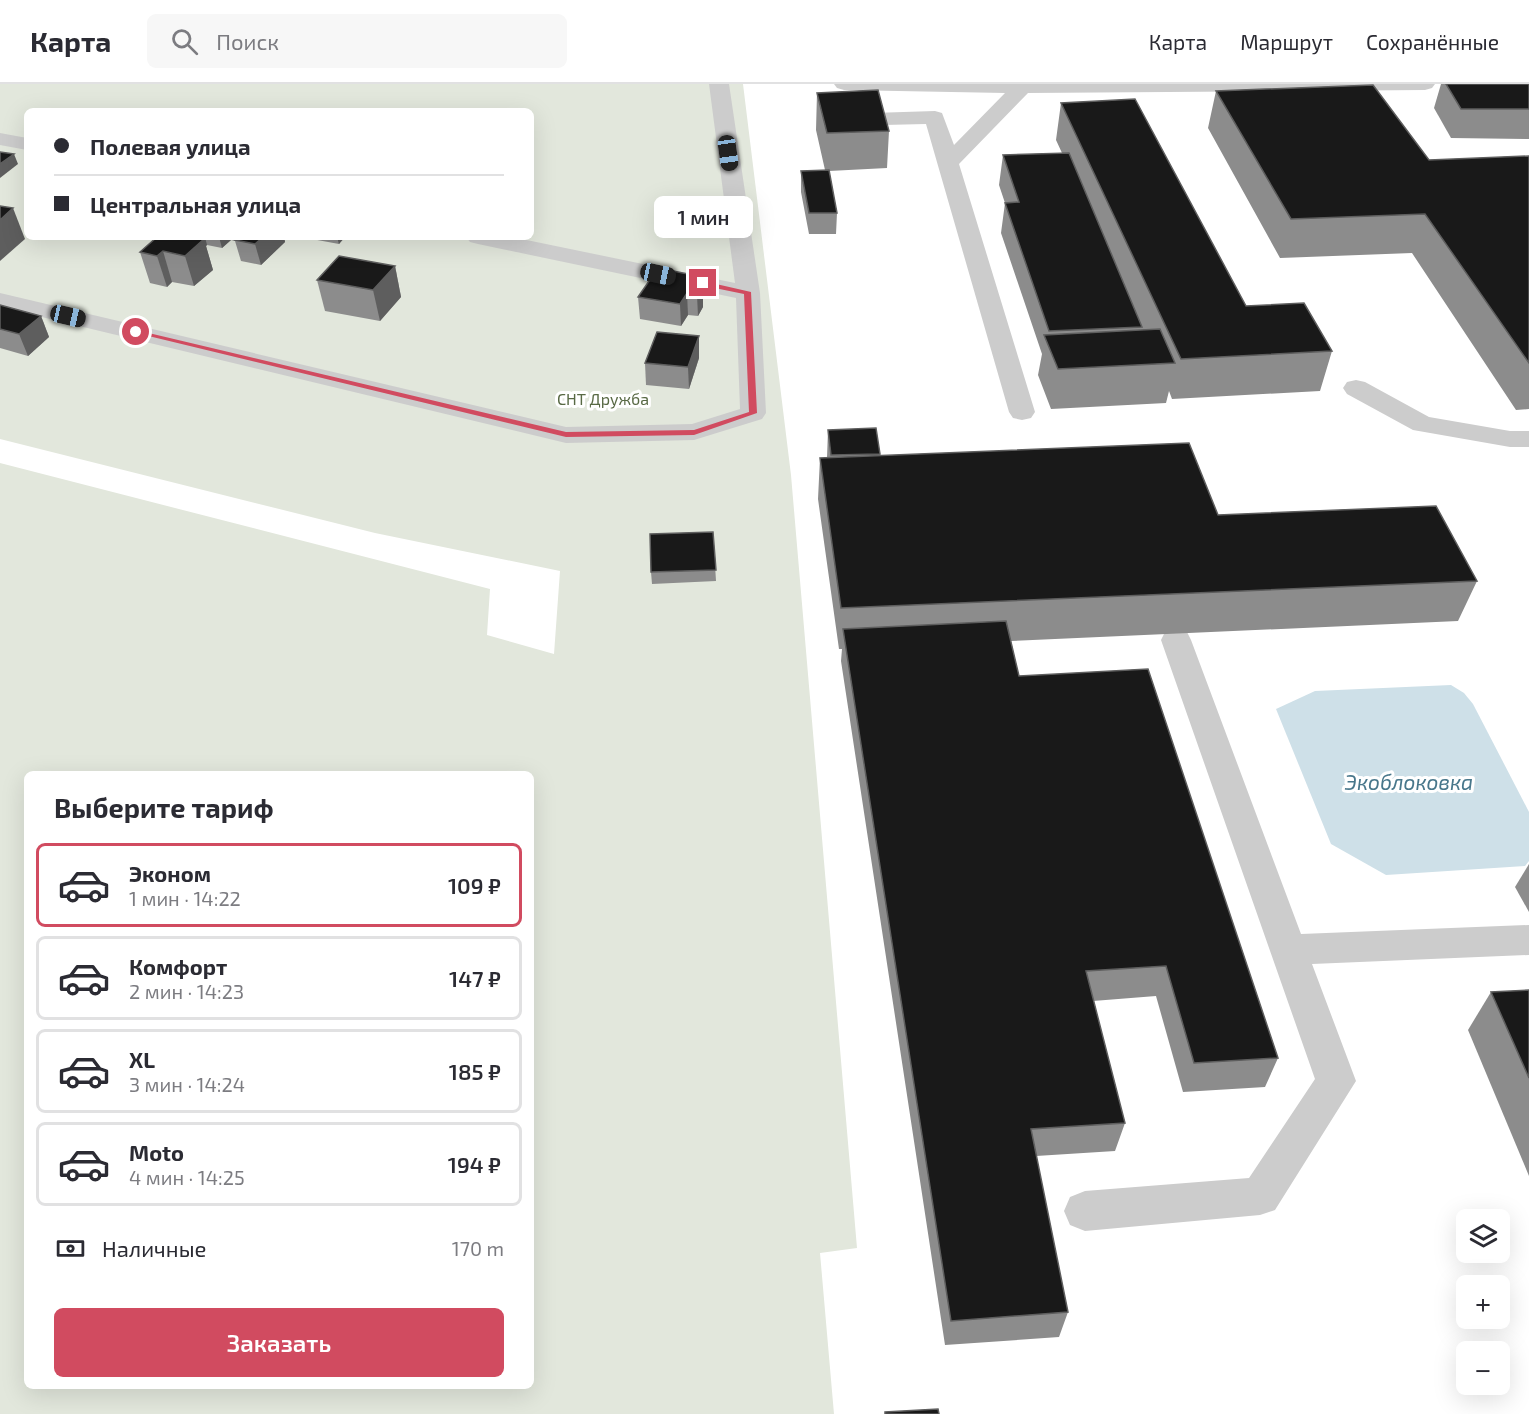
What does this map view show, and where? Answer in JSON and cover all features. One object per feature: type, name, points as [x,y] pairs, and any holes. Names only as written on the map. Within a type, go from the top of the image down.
[{"type":"street","points":[[0,300],[566,435],[694,432],[753,413],[748,292],[718,84]]},
{"type":"street","points":[[844,84],[1022,87],[1425,84]]},
{"type":"street","points":[[948,163],[1022,87]]},
{"type":"street","points":[[820,121],[935,117],[1022,412]]},
{"type":"street","points":[[0,139],[24,143]]},
{"type":"street","points":[[493,240],[748,292]]},
{"type":"street","points":[[1356,388],[1422,424],[1510,439],[1529,438]]},
{"type":"street","points":[[1085,1211],[1260,1196],[1336,1081],[1176,640]]},
{"type":"street","points":[[1288,950],[1529,939]]},
{"type":"green space","name":"СНТ Дружба","points":[[0,84],[743,84],[791,475],[857,1248],[820,1253],[834,1414],[0,1414],[0,463],[490,589],[487,635],[554,654],[560,571],[375,533],[0,439]]},
{"type":"water","name":"Экоблоковка","points":[[1451,685],[1464,693],[1473,704],[1529,812],[1529,861],[1525,866],[1386,875],[1331,844],[1276,709],[1315,691]]},
{"type":"building","points":[[1446,84],[1529,84],[1529,109],[1461,109]]},
{"type":"building","points":[[1373,85],[1429,160],[1529,156],[1529,363],[1425,214],[1291,219],[1216,91]]},
{"type":"building","points":[[878,90],[889,131],[827,133],[817,93]]},
{"type":"building","points":[[1135,99],[1246,306],[1304,303],[1332,351],[1181,359],[1061,103]]},
{"type":"building","points":[[0,152],[14,154],[0,164]]},
{"type":"building","points":[[1069,153],[1142,327],[1049,331],[1005,203],[1019,202],[1003,155]]},
{"type":"building","points":[[829,170],[837,213],[809,213],[801,171]]},
{"type":"building","points":[[0,206],[13,208],[0,220]]},
{"type":"building","points":[[154,240],[203,240],[185,256],[163,251],[157,256],[140,252]]},
{"type":"building","points":[[235,240],[260,240],[255,244]]},
{"type":"building","points":[[339,256],[395,266],[373,290],[317,280]]},
{"type":"building","points":[[658,268],[698,276],[693,284],[703,286],[697,295],[687,293],[680,304],[638,297]]},
{"type":"building","points":[[0,305],[41,316],[19,334],[0,329]]},
{"type":"building","points":[[1160,329],[1175,363],[1058,369],[1044,335]]},
{"type":"building","points":[[657,332],[699,336],[688,367],[645,363]]},
{"type":"building","points":[[876,428],[880,454],[831,455],[828,430]]},
{"type":"building","points":[[1189,443],[1218,515],[1436,506],[1477,581],[841,608],[820,458]]},
{"type":"building","points":[[713,532],[716,570],[651,572],[650,534]]},
{"type":"building","points":[[1006,621],[1019,676],[1148,669],[1278,1058],[1194,1063],[1166,966],[1086,971],[1125,1123],[1031,1129],[1068,1312],[951,1321],[843,629]]},
{"type":"building","points":[[1529,990],[1529,1078],[1491,992]]},
{"type":"building","points":[[938,1409],[939,1414],[885,1414],[885,1412]]},
{"type":"route","points":[[136,332],[566,435],[694,432],[753,413],[748,292],[703,283]]}]
